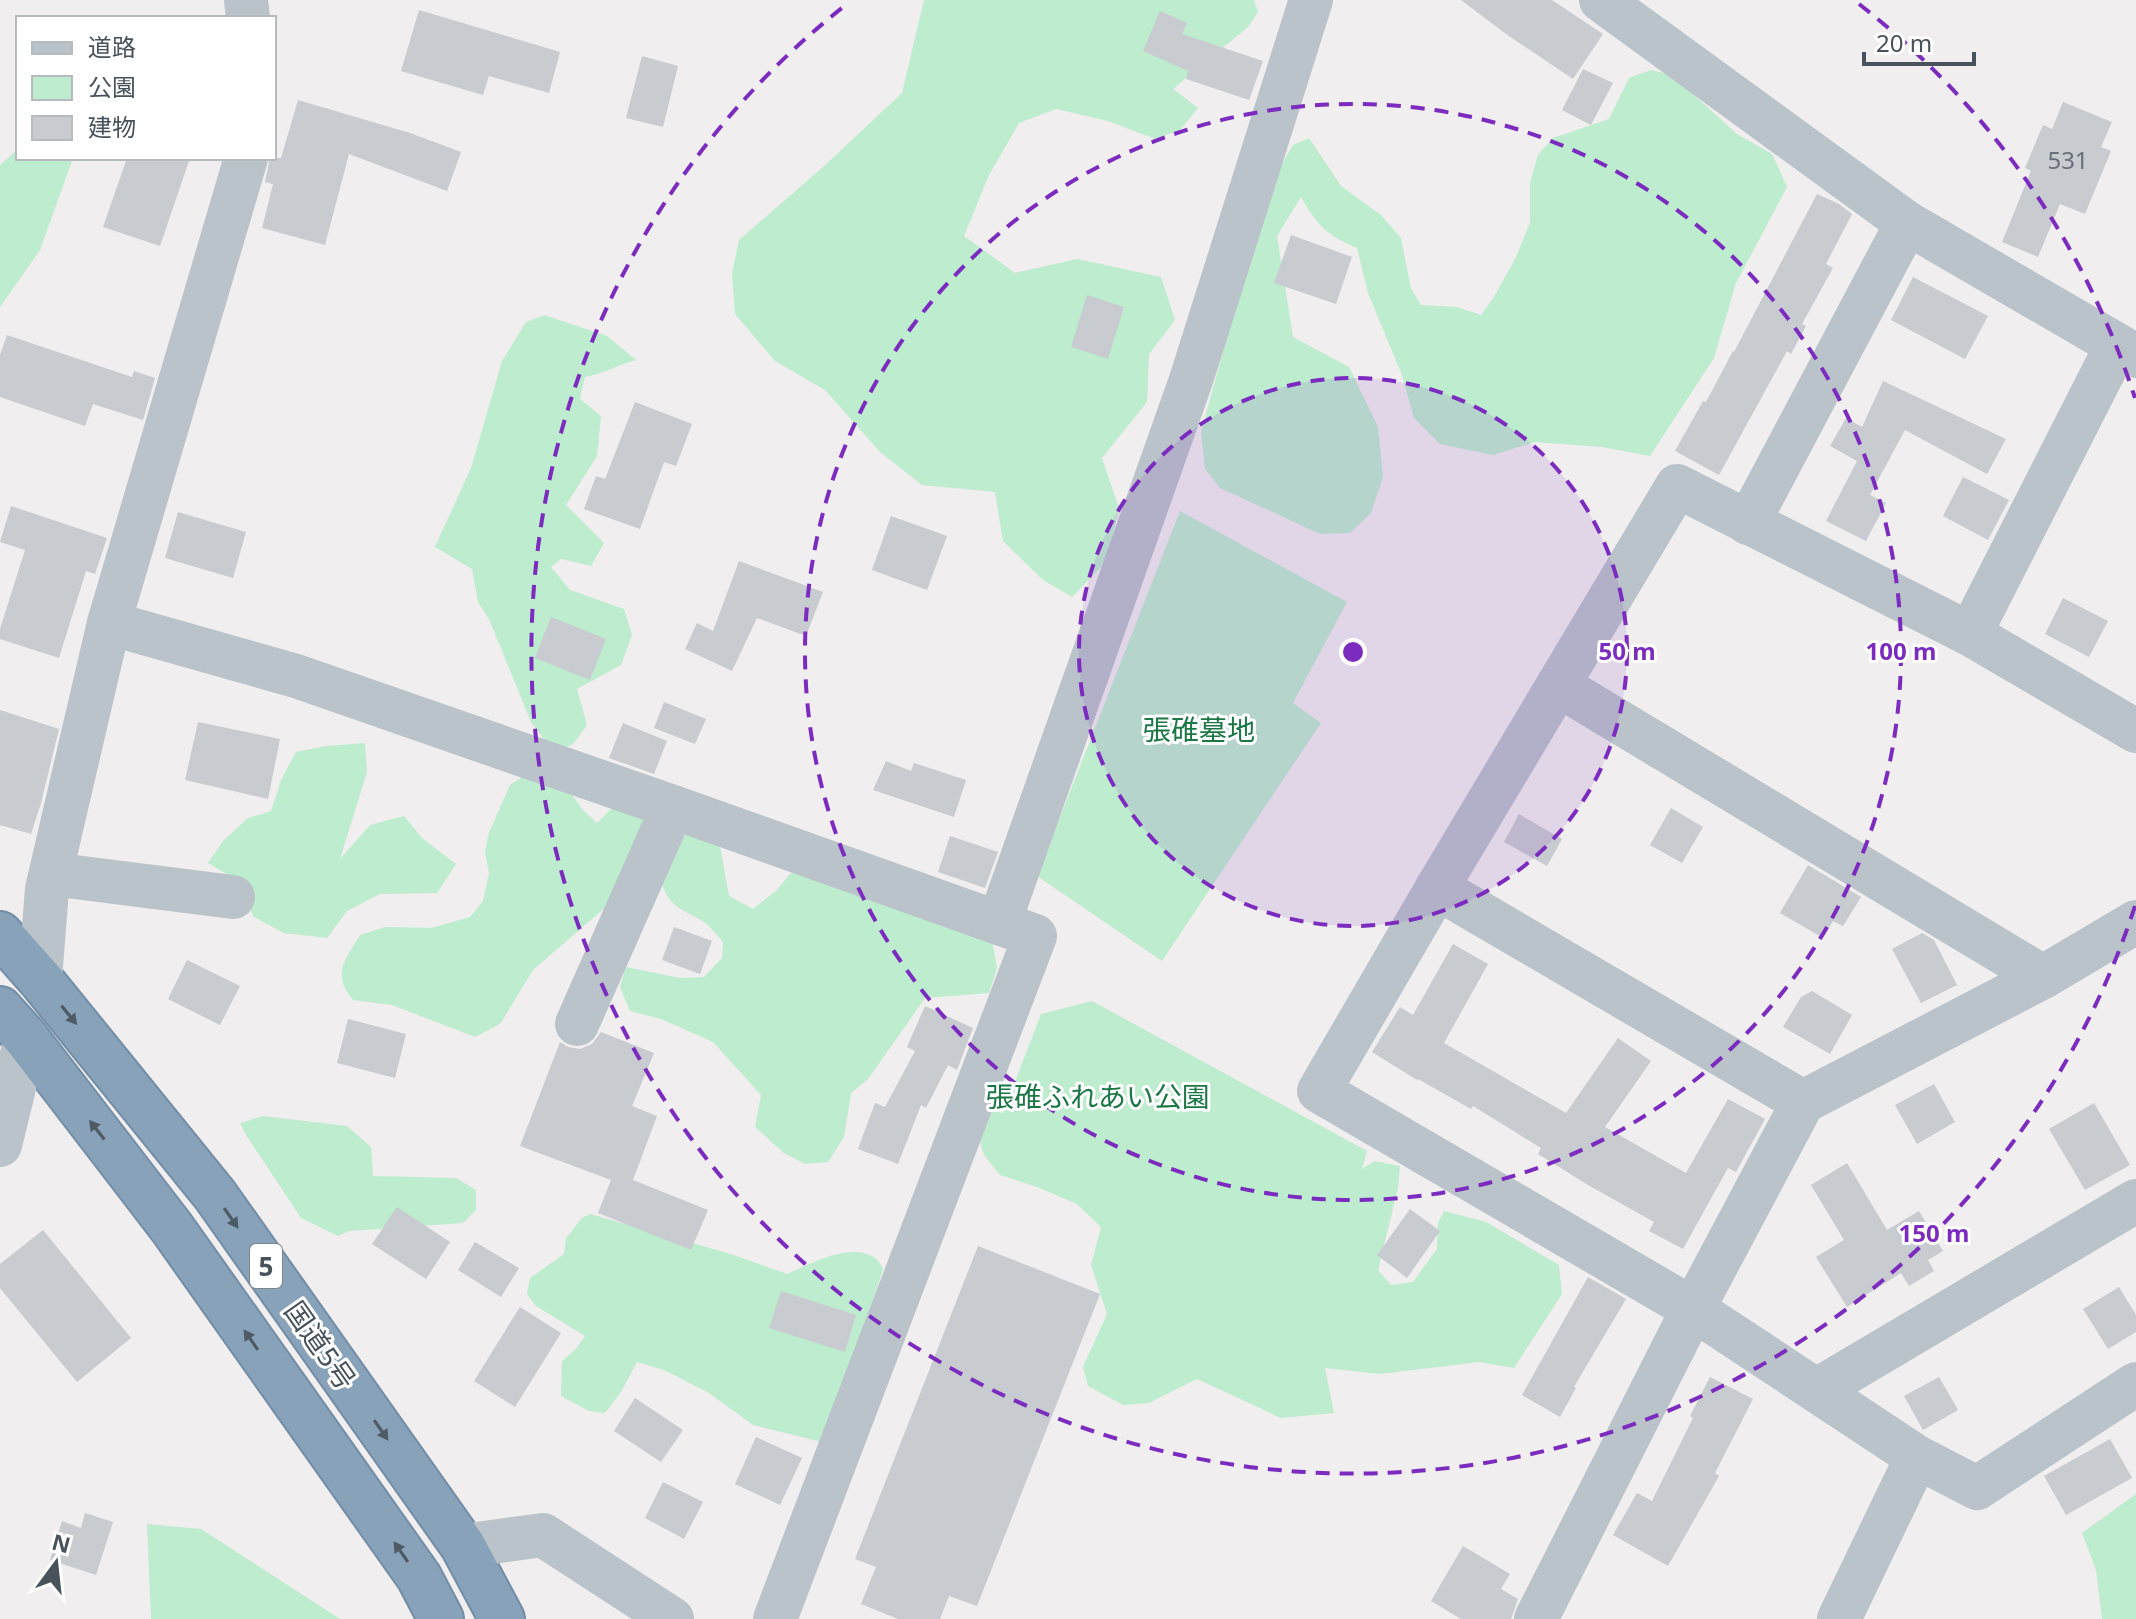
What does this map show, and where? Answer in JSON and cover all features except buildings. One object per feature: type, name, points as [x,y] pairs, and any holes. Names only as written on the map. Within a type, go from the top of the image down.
[{"type":"highway","name":"国道5号","points":[[0,934],[215,1195],[463,1546],[502,1619]]},
{"type":"highway","name":"国道5号","points":[[13,1024],[172,1228],[419,1577],[441,1619]]},
{"type":"street","points":[[999,923],[1191,380],[1311,0]]},
{"type":"street","points":[[1601,0],[1907,223],[2126,350],[1970,634]]},
{"type":"street","points":[[40,979],[47,889],[109,623],[245,160]]},
{"type":"street","points":[[1748,523],[1907,223]]},
{"type":"street","points":[[2136,731],[1970,634],[1677,486],[1319,1091],[1693,1309],[1917,1457],[1977,1488],[2136,1384]]},
{"type":"street","points":[[109,623],[296,676],[1035,936],[775,1619]]},
{"type":"street","points":[[1558,685],[2043,977]]},
{"type":"street","points":[[577,1024],[673,807]]},
{"type":"street","points":[[51,874],[233,897]]},
{"type":"street","points":[[1437,888],[1803,1102]]},
{"type":"street","points":[[1536,1619],[1693,1309],[1803,1102],[2043,977],[2136,922]]},
{"type":"street","points":[[0,1145],[13,1024]]},
{"type":"street","points":[[1817,1390],[2136,1201]]},
{"type":"street","points":[[1839,1619],[1917,1457]]},
{"type":"street","points":[[463,1546],[543,1535],[672,1619]]},
{"type":"green space","points":[[924,0],[1254,0],[1258,12],[1248,27],[1173,89],[1198,108],[1180,130],[1155,139],[1108,121],[1056,109],[1019,123],[988,177],[964,236],[1015,273],[1077,259],[1161,277],[1175,320],[1149,354],[1147,402],[1102,458],[1119,508],[1107,561],[1072,597],[1043,580],[1003,541],[995,492],[922,485],[880,452],[825,390],[775,361],[735,314],[732,274],[739,240],[902,93]]},
{"type":"green space","points":[[1651,70],[1672,75],[1737,134],[1772,154],[1787,187],[1736,283],[1714,358],[1650,456],[1602,447],[1535,442],[1493,455],[1440,444],[1414,418],[1402,375],[1368,293],[1357,248],[1323,228],[1301,197],[1277,236],[1293,337],[1349,367],[1378,427],[1383,477],[1371,513],[1350,533],[1320,534],[1220,488],[1205,469],[1201,433],[1257,225],[1271,182],[1293,145],[1309,138],[1341,186],[1381,215],[1401,238],[1411,288],[1421,305],[1457,307],[1481,315],[1516,257],[1530,223],[1530,183],[1538,155],[1553,138],[1609,119],[1629,78]]},
{"type":"green space","points":[[16,151],[16,160],[72,160],[40,250],[0,307],[0,165]]},
{"type":"green space","points":[[544,315],[607,336],[636,360],[585,377],[580,399],[601,416],[597,456],[566,505],[604,543],[591,566],[561,559],[551,567],[570,590],[624,609],[632,635],[621,665],[577,689],[587,725],[573,744],[560,749],[543,738],[531,722],[489,619],[478,602],[472,569],[435,547],[471,468],[502,361],[526,322]]},
{"type":"green space","name":"張碓墓地","points":[[1180,511],[1347,602],[1293,703],[1321,723],[1162,961],[1037,876]]},
{"type":"green space","points":[[365,743],[367,772],[340,859],[370,825],[404,816],[422,838],[456,864],[437,893],[380,894],[347,911],[327,938],[284,933],[254,917],[235,879],[208,863],[223,841],[248,818],[271,811],[281,780],[296,752]]},
{"type":"green space","points":[[522,777],[564,784],[597,823],[614,806],[651,823],[614,900],[533,970],[500,1024],[475,1037],[392,1005],[353,1000],[346,991],[342,974],[345,960],[360,935],[385,927],[431,928],[470,917],[483,901],[489,873],[485,853],[488,835],[510,785]]},
{"type":"green space","points":[[682,827],[720,846],[729,896],[753,909],[777,890],[790,874],[809,864],[992,940],[997,968],[989,993],[925,998],[868,1079],[851,1093],[844,1137],[828,1162],[805,1164],[784,1153],[755,1127],[761,1095],[713,1042],[661,1019],[630,1011],[620,987],[626,967],[680,978],[704,977],[722,958],[723,942],[704,922],[672,902],[664,890],[662,882]]},
{"type":"green space","name":"張碓ふれあい公園","points":[[1092,1001],[1367,1151],[1362,1169],[1375,1161],[1400,1166],[1398,1188],[1378,1270],[1391,1285],[1413,1282],[1437,1249],[1438,1223],[1444,1211],[1486,1222],[1559,1265],[1562,1294],[1514,1368],[1479,1362],[1380,1374],[1325,1368],[1334,1413],[1281,1418],[1197,1379],[1149,1403],[1123,1405],[1088,1386],[1083,1367],[1107,1314],[1091,1265],[1101,1227],[1077,1204],[1000,1175],[984,1155],[980,1142],[981,1122],[993,1111],[1003,1113],[1041,1014]]},
{"type":"green space","points":[[263,1116],[347,1126],[371,1147],[373,1176],[456,1178],[476,1190],[476,1210],[463,1223],[349,1231],[338,1236],[301,1218],[246,1135],[240,1123]]},
{"type":"green space","points":[[590,1214],[731,1254],[787,1274],[843,1253],[865,1253],[876,1259],[883,1269],[837,1413],[822,1442],[753,1425],[709,1393],[664,1370],[637,1362],[605,1413],[589,1411],[561,1396],[562,1361],[585,1336],[536,1306],[527,1294],[530,1278],[564,1254],[566,1238],[582,1218]]},
{"type":"green space","points":[[2136,1494],[2136,1619],[2102,1619],[2096,1570],[2082,1533]]},
{"type":"green space","points":[[147,1524],[201,1529],[340,1619],[151,1619]]}]
